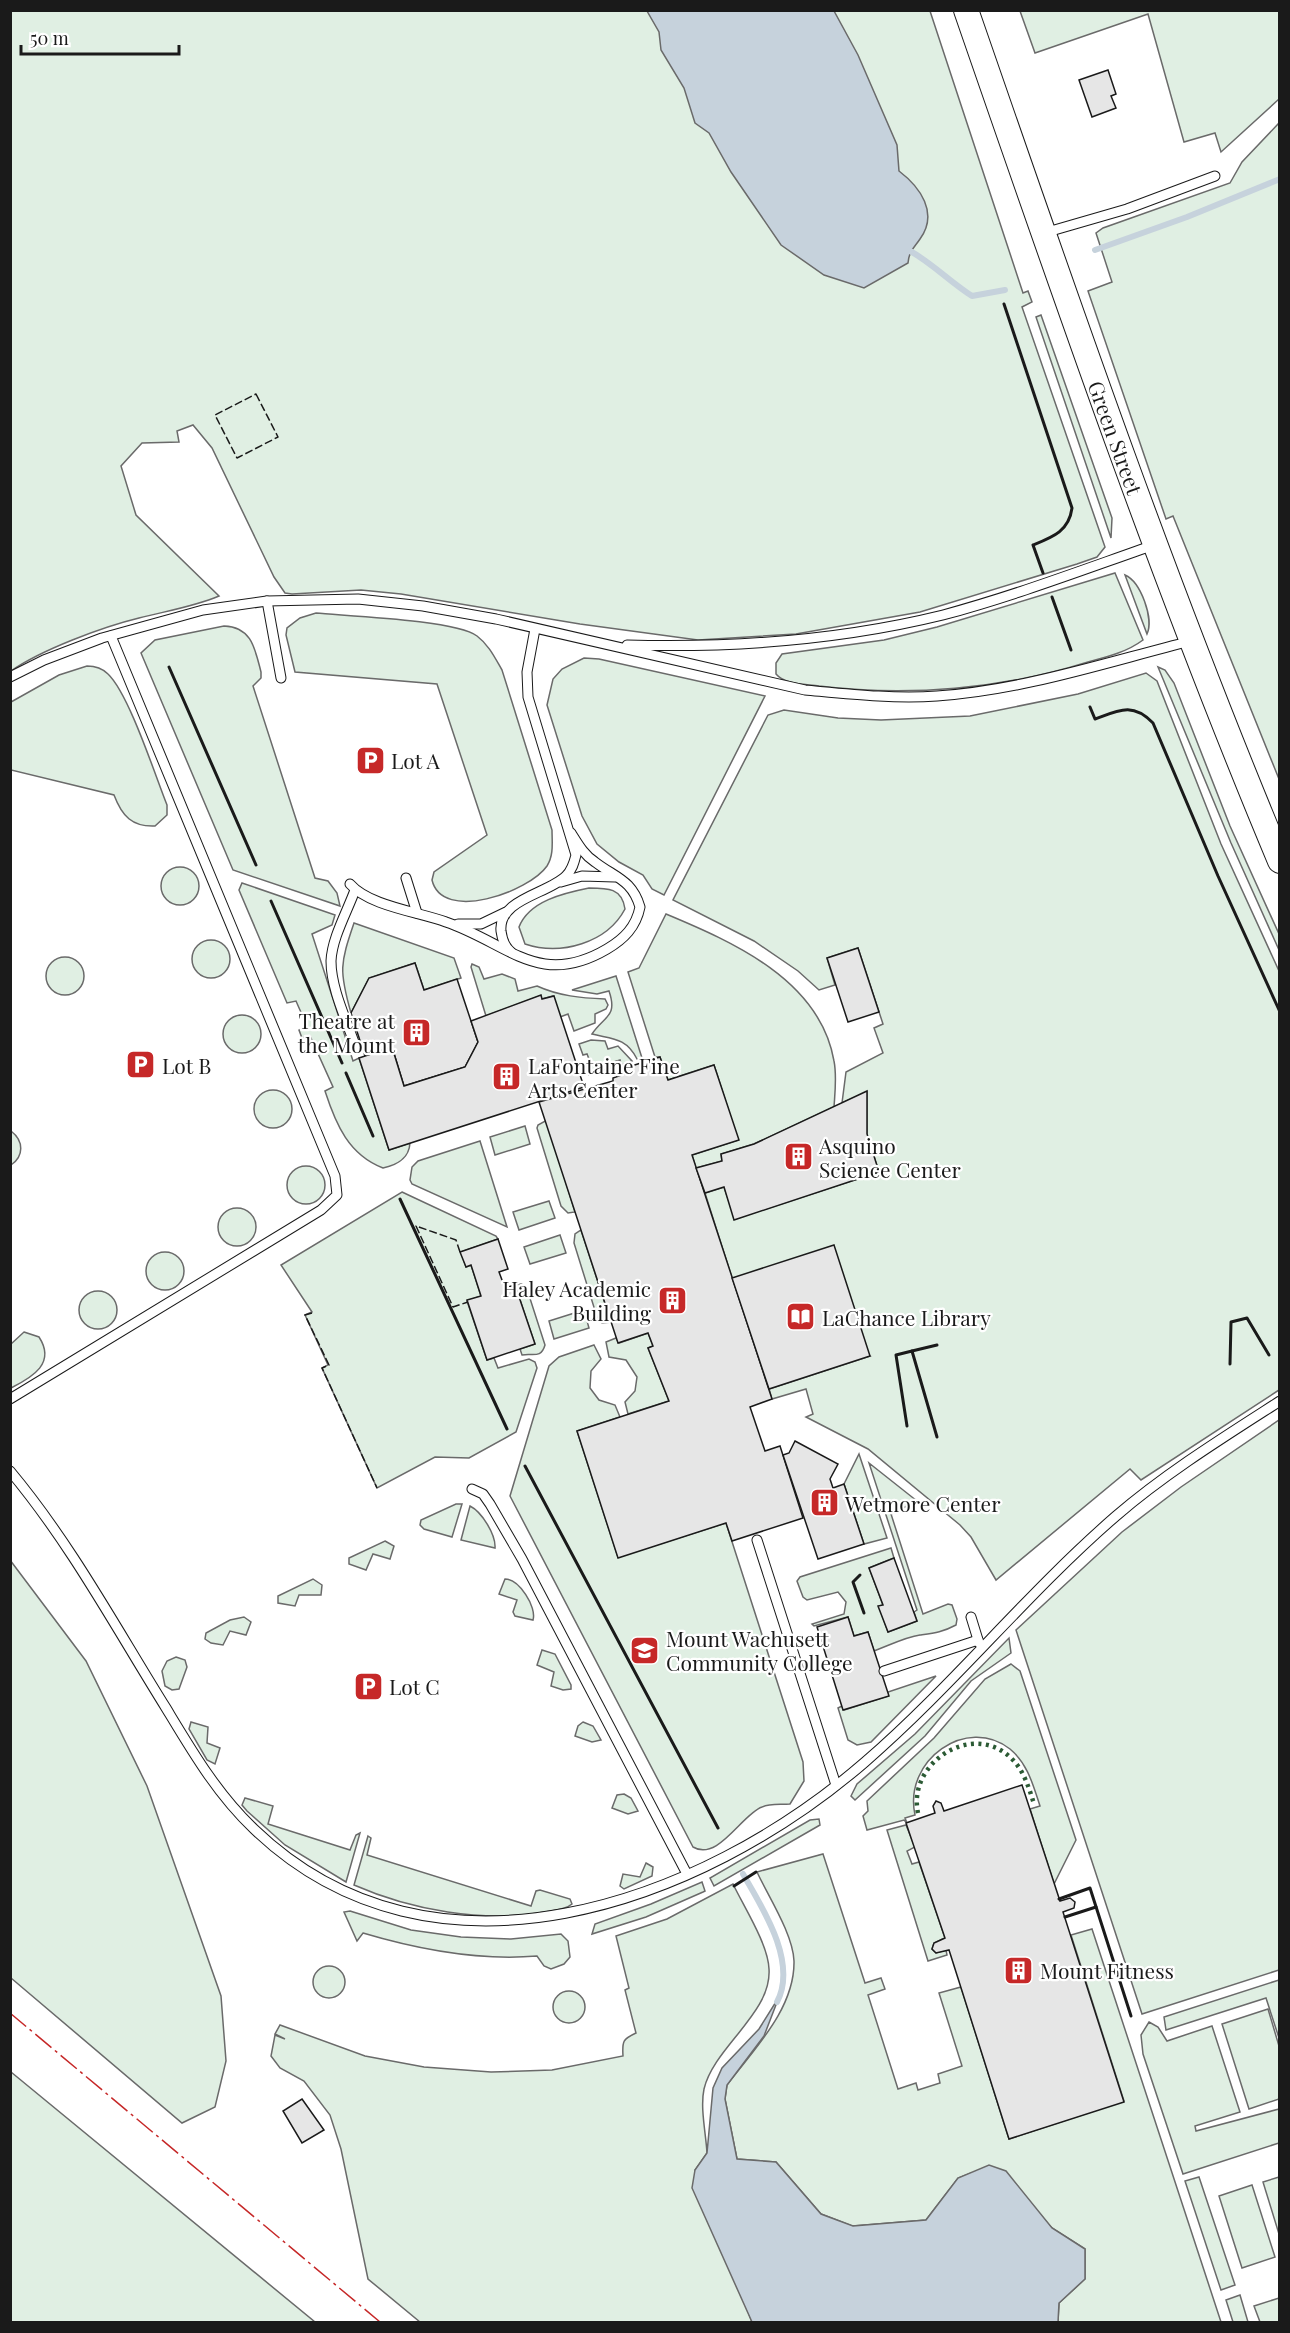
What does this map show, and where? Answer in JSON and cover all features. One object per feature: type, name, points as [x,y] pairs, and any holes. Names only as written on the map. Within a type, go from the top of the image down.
[{"type":"street","name":"Green Street","points":[[966,10],[1043,233],[1191,640],[1280,861]]},
{"type":"lane","points":[[1043,233],[1127,209],[1215,176]]},
{"type":"lane","points":[[603,644],[682,646],[743,643],[890,625],[965,608],[1157,544]]},
{"type":"lane","points":[[10,677],[44,660],[111,636],[203,610],[267,601],[329,598],[387,601],[535,628],[805,690],[902,697],[1004,688],[1191,640]]},
{"type":"lane","points":[[267,601],[281,678]]},
{"type":"lane","points":[[535,628],[526,672],[528,697],[576,855],[574,865],[567,875],[554,885]]},
{"type":"lane","points":[[10,1399],[321,1210],[337,1195],[335,1176],[111,636]]},
{"type":"lane","points":[[449,922],[515,955],[544,966],[569,964],[597,955],[618,943],[632,927],[640,907],[636,892],[626,882],[593,861],[571,833]]},
{"type":"lane","points":[[356,1047],[338,993],[331,963],[334,945],[352,887],[376,900],[449,922],[467,925],[481,924],[506,912],[522,900],[554,885],[582,876],[611,876],[626,882]]},
{"type":"lane","points":[[406,878],[417,913]]},
{"type":"lane","points":[[506,912],[501,924],[501,934],[507,949],[515,955]]},
{"type":"lane","points":[[10,1471],[42,1512],[111,1616],[188,1745],[218,1790],[235,1810],[276,1849],[322,1880],[347,1893],[399,1912],[481,1922],[564,1914],[626,1897],[687,1874],[776,1827],[836,1785],[884,1745],[980,1644],[1130,1504],[1280,1401]]},
{"type":"lane","points":[[472,1489],[483,1494],[522,1559],[687,1874]]},
{"type":"lane","points":[[758,1540],[836,1785]]},
{"type":"lane","points":[[971,1617],[980,1644]]},
{"type":"lane","points":[[884,1671],[980,1644]]},
{"type":"green space","points":[[11,11],[930,11],[1023,293],[1028,291],[1032,302],[1022,307],[1105,547],[1097,557],[920,612],[796,634],[698,640],[580,624],[401,594],[361,590],[292,594],[285,593],[274,577],[212,448],[193,425],[177,431],[179,442],[142,443],[121,466],[136,515],[219,596],[90,633],[38,655],[11,671]]},
{"type":"green space","points":[[1020,11],[1279,11],[1279,99],[1221,152],[1215,133],[1184,142],[1148,14],[1035,53]]},
{"type":"green space","points":[[1279,123],[1279,779],[1173,516],[1166,519],[1088,291],[1112,282],[1096,233],[1103,228],[1230,183],[1242,162]]},
{"type":"green space","points":[[1041,315],[1112,518],[1111,538],[1036,317]]},
{"type":"green space","points":[[1115,573],[1143,640],[1110,656],[1022,679],[921,690],[887,691],[802,684],[790,682],[776,674],[776,663],[782,654],[884,640],[937,627]]},
{"type":"green space","points":[[1125,575],[1136,585],[1145,601],[1149,619],[1147,634]]},
{"type":"green space","points":[[316,613],[425,622],[465,631],[477,636],[485,643],[502,670],[552,830],[551,857],[547,866],[537,876],[523,885],[487,899],[452,900],[439,893],[432,880],[434,872],[487,835],[437,684],[295,672],[286,635],[287,628],[300,618]]},
{"type":"green space","points":[[224,626],[241,630],[254,648],[261,678],[253,686],[315,878],[328,881],[337,893],[340,906],[233,870],[141,653],[155,640]]},
{"type":"green space","points":[[584,658],[599,659],[765,696],[664,895],[652,889],[643,875],[619,862],[597,844],[582,816],[547,705],[553,679],[562,669]]},
{"type":"green space","points":[[93,666],[108,674],[133,716],[167,805],[167,815],[155,826],[140,825],[129,819],[114,795],[11,770],[11,702],[59,675]]},
{"type":"green space","points":[[1158,667],[1165,670],[1174,683],[1230,826],[1279,934],[1279,950],[1231,843]]},
{"type":"green space","points":[[1146,673],[1157,681],[1221,844],[1279,971],[1279,1390],[1141,1480],[1130,1469],[996,1580],[971,1537],[960,1525],[868,1449],[806,1417],[813,1414],[806,1389],[772,1399],[769,1389],[870,1356],[732,1278],[705,1193],[724,1187],[735,1219],[879,1172],[867,1134],[867,1092],[842,1103],[846,1072],[883,1053],[874,1028],[883,1024],[858,948],[827,958],[835,985],[819,990],[798,971],[754,941],[673,900],[768,715],[784,710],[838,718],[881,720],[970,716],[1078,694]]},
{"type":"green space","points":[[180,867],[193,873],[199,886],[193,899],[180,905],[167,899],[161,886],[167,873]]},
{"type":"green space","points":[[242,883],[335,915],[332,925],[312,934],[353,1061],[359,1058],[389,1150],[410,1143],[405,1157],[397,1163],[383,1168],[371,1162],[353,1147],[339,1127],[325,1091],[333,1087],[310,1036],[302,1038],[299,1030],[307,1026],[296,1001],[287,1003],[239,890]]},
{"type":"green space","points":[[589,888],[613,891],[621,897],[625,909],[607,930],[582,944],[568,947],[553,948],[525,944],[519,927],[531,911],[548,900]]},
{"type":"green space","points":[[666,914],[745,951],[792,986],[811,1008],[826,1033],[836,1078],[834,1107],[754,1144],[721,1154],[722,1161],[696,1168],[692,1155],[738,1140],[714,1065],[668,1080],[660,1057],[655,1057],[628,972],[639,968]]},
{"type":"green space","points":[[354,923],[454,958],[461,978],[424,990],[415,963],[369,978],[351,1013],[344,987],[343,968],[346,948]]},
{"type":"green space","points":[[211,940],[224,946],[230,959],[224,972],[211,978],[198,972],[192,959],[198,946]]},
{"type":"green space","points":[[65,957],[78,963],[84,976],[78,989],[65,995],[52,989],[46,976],[52,963]]},
{"type":"green space","points":[[472,964],[479,967],[484,979],[502,974],[515,979],[518,991],[537,986],[570,996],[605,999],[608,1005],[606,1009],[595,1014],[595,1023],[574,1031],[568,1014],[560,1017],[553,996],[542,999],[540,996],[486,1016]]},
{"type":"green space","points":[[616,976],[642,1058],[637,1059],[628,1047],[618,1040],[592,1034],[611,1011],[609,991],[597,994],[572,990]]},
{"type":"green space","points":[[242,1015],[255,1021],[261,1034],[255,1047],[242,1053],[229,1047],[223,1034],[229,1021]]},
{"type":"green space","points":[[591,1040],[605,1041],[608,1049],[618,1046],[632,1061],[621,1065],[620,1060],[610,1063],[611,1068],[589,1075],[586,1066],[591,1064],[587,1054],[583,1055],[579,1044]]},
{"type":"green space","points":[[273,1090],[286,1096],[292,1109],[286,1122],[273,1128],[260,1122],[254,1109],[260,1096]]},
{"type":"green space","points":[[547,1120],[575,1212],[568,1213],[561,1206],[537,1128]]},
{"type":"green space","points":[[525,1126],[530,1144],[495,1155],[490,1137]]},
{"type":"green space","points":[[11,1131],[18,1139],[21,1148],[18,1157],[11,1165]]},
{"type":"green space","points":[[480,1141],[507,1227],[412,1184],[410,1180],[412,1167],[418,1161]]},
{"type":"green space","points":[[306,1166],[319,1172],[325,1185],[319,1198],[306,1204],[293,1198],[287,1185],[293,1172]]},
{"type":"green space","points":[[402,1192],[496,1236],[498,1239],[461,1252],[466,1267],[471,1265],[481,1296],[467,1301],[487,1360],[494,1358],[498,1368],[529,1359],[535,1362],[537,1368],[516,1432],[469,1458],[435,1457],[377,1488],[322,1368],[328,1365],[305,1315],[312,1312],[281,1265]]},
{"type":"green space","points":[[549,1201],[555,1218],[519,1230],[513,1212]]},
{"type":"green space","points":[[237,1208],[250,1214],[256,1227],[250,1240],[237,1246],[224,1240],[218,1227],[224,1214]]},
{"type":"green space","points":[[581,1230],[611,1322],[602,1323],[597,1317],[574,1243],[575,1234]]},
{"type":"green space","points":[[560,1235],[566,1253],[530,1264],[524,1247]]},
{"type":"green space","points":[[165,1252],[178,1258],[184,1271],[178,1284],[165,1290],[152,1284],[146,1271],[152,1258]]},
{"type":"green space","points":[[515,1285],[526,1286],[545,1345],[539,1354],[522,1355],[520,1349],[535,1344]]},
{"type":"green space","points":[[98,1291],[111,1297],[117,1310],[111,1323],[98,1329],[85,1323],[79,1310],[85,1297]]},
{"type":"green space","points":[[584,1310],[589,1328],[554,1339],[549,1321]]},
{"type":"green space","points":[[24,1332],[39,1337],[45,1354],[40,1368],[34,1374],[11,1388],[11,1344]]},
{"type":"green space","points":[[648,1333],[653,1346],[648,1348],[669,1401],[628,1414],[625,1402],[635,1391],[637,1377],[626,1360],[609,1357],[606,1342],[616,1338],[619,1343]]},
{"type":"green space","points":[[594,1345],[601,1359],[591,1371],[590,1388],[599,1400],[615,1405],[620,1417],[577,1431],[618,1557],[726,1523],[803,1762],[804,1781],[790,1804],[765,1806],[754,1811],[721,1843],[712,1848],[702,1850],[693,1847],[510,1496],[549,1366],[559,1357]]},
{"type":"green space","points":[[1279,1420],[1279,1970],[1142,2014],[1016,1630],[1122,1532],[1181,1487]]},
{"type":"green space","points":[[859,1454],[887,1538],[864,1544],[844,1484]]},
{"type":"green space","points":[[869,1463],[917,1501],[891,1514],[923,1614],[948,1604],[952,1605],[957,1619],[956,1625],[947,1629],[914,1636],[874,1651],[868,1632],[854,1636],[848,1617],[814,1626],[812,1624],[844,1614],[846,1602],[838,1592],[807,1600],[803,1597],[797,1581],[800,1577],[891,1548],[894,1558],[869,1568],[883,1605],[879,1606],[888,1632],[917,1621],[914,1612],[917,1610]]},
{"type":"green space","points":[[456,1504],[462,1504],[452,1537],[424,1529],[420,1525],[421,1520]]},
{"type":"green space","points":[[470,1506],[487,1524],[495,1548],[461,1540]]},
{"type":"green space","points":[[385,1541],[394,1546],[390,1559],[373,1554],[366,1570],[349,1564],[349,1558]]},
{"type":"green space","points":[[10,1560],[86,1661],[147,1786],[221,1996],[226,2061],[215,2107],[182,2123],[11,1978]]},
{"type":"green space","points":[[313,1579],[322,1585],[321,1595],[299,1595],[295,1606],[278,1603],[278,1596]]},
{"type":"green space","points":[[505,1579],[516,1584],[526,1595],[534,1615],[533,1620],[515,1616],[513,1612],[517,1600],[499,1594]]},
{"type":"green space","points":[[244,1617],[251,1622],[246,1635],[230,1631],[223,1645],[211,1643],[205,1639],[206,1633],[230,1620]]},
{"type":"green space","points":[[1009,1638],[1011,1653],[971,1681],[925,1736],[855,1800],[851,1796],[857,1784],[915,1734]]},
{"type":"green space","points":[[542,1650],[555,1654],[571,1689],[563,1690],[551,1686],[554,1672],[537,1665]]},
{"type":"green space","points":[[176,1657],[185,1660],[187,1667],[179,1689],[172,1690],[165,1686],[162,1671],[167,1661]]},
{"type":"green space","points":[[1011,1664],[1020,1671],[1076,1840],[1054,1884],[1030,1809],[1040,1806],[1029,1775],[1021,1761],[1010,1749],[993,1740],[975,1737],[958,1740],[942,1749],[928,1761],[919,1777],[914,1795],[915,1815],[905,1818],[907,1823],[904,1820],[867,1830],[863,1816],[868,1811],[867,1801],[934,1738],[985,1679]]},
{"type":"green space","points":[[936,1676],[871,1742],[857,1745],[848,1740],[838,1708],[842,1706],[844,1710],[888,1696],[888,1692]]},
{"type":"green space","points":[[191,1722],[208,1727],[207,1743],[220,1748],[215,1764],[207,1760],[189,1729]]},
{"type":"green space","points":[[583,1722],[593,1726],[601,1740],[592,1742],[575,1736],[578,1726]]},
{"type":"green space","points":[[624,1794],[631,1798],[638,1811],[628,1814],[612,1808],[617,1795]]},
{"type":"green space","points":[[245,1798],[273,1806],[268,1824],[350,1850],[356,1835],[360,1833],[346,1882],[285,1845],[247,1811],[242,1805]]},
{"type":"green space","points":[[819,1819],[820,1825],[714,1886],[710,1878],[810,1820]]},
{"type":"green space","points":[[906,1825],[915,1847],[907,1851],[912,1864],[919,1862],[945,1938],[934,1943],[932,1949],[936,1953],[946,1950],[947,1955],[928,1961],[887,1830]]},
{"type":"green space","points":[[368,1836],[371,1838],[367,1855],[531,1906],[536,1891],[540,1890],[570,1899],[572,1904],[566,1908],[521,1915],[472,1915],[423,1907],[376,1894],[354,1885]]},
{"type":"green space","points":[[823,1854],[865,1983],[881,1978],[885,1989],[868,1995],[898,2089],[916,2083],[918,2090],[940,2083],[938,2074],[962,2066],[939,1993],[961,1987],[1009,2139],[1124,2101],[1071,1935],[1092,1929],[1221,2322],[1058,2322],[1059,2303],[1085,2279],[1085,2249],[1052,2228],[1031,2205],[971,2173],[958,2178],[926,2220],[852,2226],[821,2214],[776,2162],[737,2159],[725,2099],[727,2085],[771,2028],[780,2012],[788,1996],[794,1961],[793,1950],[785,1927],[757,1872]]},
{"type":"green space","points":[[646,1863],[653,1867],[652,1876],[624,1889],[620,1886],[623,1874],[640,1877]]},
{"type":"green space","points":[[702,1882],[705,1891],[703,1892],[646,1917],[592,1934],[595,1924],[651,1904]]},
{"type":"green space","points":[[733,1884],[755,1926],[768,1959],[767,1985],[762,2000],[719,2059],[704,2089],[707,2153],[695,2170],[752,2322],[420,2322],[368,2279],[341,2149],[330,2115],[304,2081],[280,2068],[271,2056],[275,2035],[285,2039],[275,2034],[280,2025],[365,2056],[424,2067],[491,2072],[552,2070],[623,2056],[624,2041],[636,2033],[625,1990],[629,1988],[616,1936],[667,1919]]},
{"type":"green space","points":[[350,1911],[411,1930],[461,1937],[511,1939],[561,1934],[568,1941],[570,1957],[564,1964],[551,1969],[544,1966],[537,1956],[493,1957],[449,1953],[363,1933],[357,1941],[344,1912]]},
{"type":"green space","points":[[329,1966],[340,1971],[345,1982],[340,1993],[329,1998],[318,1993],[313,1982],[318,1971]]},
{"type":"green space","points":[[1279,1980],[1279,2038],[1266,1998],[1166,2030],[1164,2017]]},
{"type":"green space","points":[[569,1991],[580,1996],[585,2007],[580,2018],[569,2023],[558,2018],[553,2007],[558,1996]]},
{"type":"green space","points":[[1268,2009],[1279,2046],[1279,2099],[1249,2109],[1222,2024]]},
{"type":"green space","points":[[1149,2022],[1158,2027],[1167,2041],[1212,2026],[1240,2112],[1195,2126],[1196,2131],[1279,2109],[1279,2143],[1183,2174],[1143,2054],[1141,2035]]},
{"type":"green space","points":[[11,2072],[315,2322],[11,2322]]},
{"type":"green space","points":[[1199,2177],[1235,2285],[1221,2290],[1185,2181]]},
{"type":"green space","points":[[1280,2177],[1279,2234],[1263,2182]]},
{"type":"green space","points":[[1252,2185],[1275,2257],[1242,2268],[1219,2196]]},
{"type":"green space","points":[[1240,2295],[1248,2322],[1233,2322],[1226,2300]]},
{"type":"green space","points":[[1279,2298],[1279,2322],[1260,2322],[1254,2306]]},
{"type":"shaded area","points":[[647,11],[834,11],[858,55],[897,145],[899,171],[920,193],[927,210],[928,220],[925,229],[908,263],[864,288],[824,275],[781,245],[731,172],[709,133],[695,123],[684,88],[661,50],[659,32]]},
{"type":"shaded area","points":[[779,1997],[764,2036],[727,2085],[725,2099],[737,2159],[776,2162],[821,2214],[853,2226],[926,2220],[958,2178],[989,2165],[1006,2171],[1052,2228],[1085,2249],[1085,2279],[1059,2303],[1058,2322],[752,2322],[692,2188],[695,2170],[707,2153],[713,2088],[722,2068],[759,2029]]},
{"type":"building","points":[[1108,70],[1116,94],[1111,96],[1116,108],[1092,117],[1079,80]]},
{"type":"building","points":[[858,948],[879,1012],[848,1022],[827,958]]},
{"type":"building","name":"Theatre at the Mount","points":[[415,963],[424,990],[457,979],[478,1042],[465,1067],[404,1086],[392,1047],[365,1056],[351,1013],[369,978]]},
{"type":"building","name":"LaFontaine Fine Arts Center","points":[[541,995],[542,999],[554,996],[584,1087],[389,1150],[359,1058],[392,1047],[404,1086],[465,1067],[478,1042],[471,1021]]},
{"type":"building","name":"Haley Academic Building","points":[[660,1057],[668,1080],[714,1065],[739,1140],[692,1155],[772,1399],[750,1407],[765,1451],[780,1446],[803,1518],[732,1541],[726,1523],[618,1558],[577,1431],[669,1401],[648,1348],[653,1346],[648,1333],[618,1343],[539,1102],[613,1081],[613,1078],[627,1073],[625,1068]]},
{"type":"building","name":"Asquino Science Center","points":[[867,1091],[867,1134],[879,1172],[734,1220],[724,1187],[705,1193],[696,1168],[722,1161],[721,1154],[754,1144]]},
{"type":"building","points":[[498,1239],[508,1269],[499,1272],[505,1288],[515,1285],[535,1344],[487,1360],[467,1300],[481,1296],[471,1265],[466,1267],[460,1252]]},
{"type":"building","name":"LaChance Library","points":[[834,1245],[870,1356],[769,1389],[732,1278]]},
{"type":"building","name":"Wetmore Center","points":[[795,1441],[838,1464],[830,1479],[833,1488],[844,1484],[864,1544],[818,1559],[783,1455],[789,1453]]},
{"type":"building","points":[[894,1558],[917,1621],[888,1632],[878,1606],[883,1605],[869,1568]]},
{"type":"building","points":[[848,1617],[854,1636],[868,1632],[889,1696],[843,1710],[817,1627]]},
{"type":"building","name":"Mount Fitness","points":[[1022,1785],[1060,1901],[1070,1898],[1075,1902],[1074,1908],[1063,1912],[1124,2102],[1009,2139],[949,1950],[936,1953],[932,1949],[934,1943],[945,1938],[906,1823],[935,1813],[933,1806],[936,1801],[941,1803],[944,1811]]},
{"type":"building","points":[[302,2099],[324,2130],[302,2143],[283,2111]]},
{"type":"waterway","points":[[1095,250],[1187,217],[1280,179]]},
{"type":"waterway","points":[[910,251],[972,296],[1005,290]]},
{"type":"waterway","points":[[743,1874],[768,1918],[780,1953],[783,1970],[782,1986],[777,2002]]},
{"type":"hedge","points":[[918,1813],[917,1794],[923,1778],[933,1763],[947,1752],[963,1746],[980,1744],[997,1748],[1012,1759],[1023,1774],[1034,1804]]},
{"type":"fence","points":[[256,394],[278,437],[237,458],[215,415],[256,394]]},
{"type":"fence","points":[[460,1252],[456,1240],[416,1226],[453,1307],[468,1302]]},
{"type":"fence","points":[[312,1313],[305,1315],[329,1365],[322,1368],[377,1488]]},
{"type":"wall","points":[[1004,304],[1072,508],[1064,528],[1033,545],[1043,573]]},
{"type":"wall","points":[[1052,597],[1071,650]]},
{"type":"wall","points":[[169,667],[256,865]]},
{"type":"wall","points":[[1090,707],[1095,719],[1119,711],[1132,710],[1146,716],[1153,723],[1218,876],[1280,1012]]},
{"type":"wall","points":[[271,901],[342,1063]]},
{"type":"wall","points":[[346,1073],[373,1136]]},
{"type":"wall","points":[[400,1199],[507,1429]]},
{"type":"wall","points":[[1230,1364],[1231,1322],[1247,1318],[1269,1355]]},
{"type":"wall","points":[[912,1351],[937,1345]]},
{"type":"wall","points":[[907,1426],[896,1355],[912,1351],[937,1437]]},
{"type":"wall","points":[[525,1466],[718,1828]]},
{"type":"wall","points":[[860,1575],[853,1582],[864,1613]]},
{"type":"wall","points":[[734,1886],[756,1872]]},
{"type":"wall","points":[[1059,1899],[1090,1888],[1131,2016]]},
{"type":"wall","points":[[1065,1917],[1096,1907]]},
{"type":"power","points":[[10,2013],[380,2322]]},
{"type":"place","name":"Lot A","points":[[370,760]]},
{"type":"place","name":"Theatre at the Mount","points":[[416,1032]]},
{"type":"place","name":"Lot B","points":[[141,1065]]},
{"type":"place","name":"LaFontaine Fine Arts Center","points":[[507,1077]]},
{"type":"place","name":"Asquino Science Center","points":[[798,1157]]},
{"type":"place","name":"Haley Academic Building","points":[[672,1300]]},
{"type":"place","name":"LaChance Library","points":[[801,1317]]},
{"type":"place","name":"Wetmore Center","points":[[824,1503]]},
{"type":"place","name":"Mount Wachusett Community College","points":[[645,1650]]},
{"type":"place","name":"Lot C","points":[[368,1686]]},
{"type":"place","name":"Mount Fitness","points":[[1019,1970]]}]
